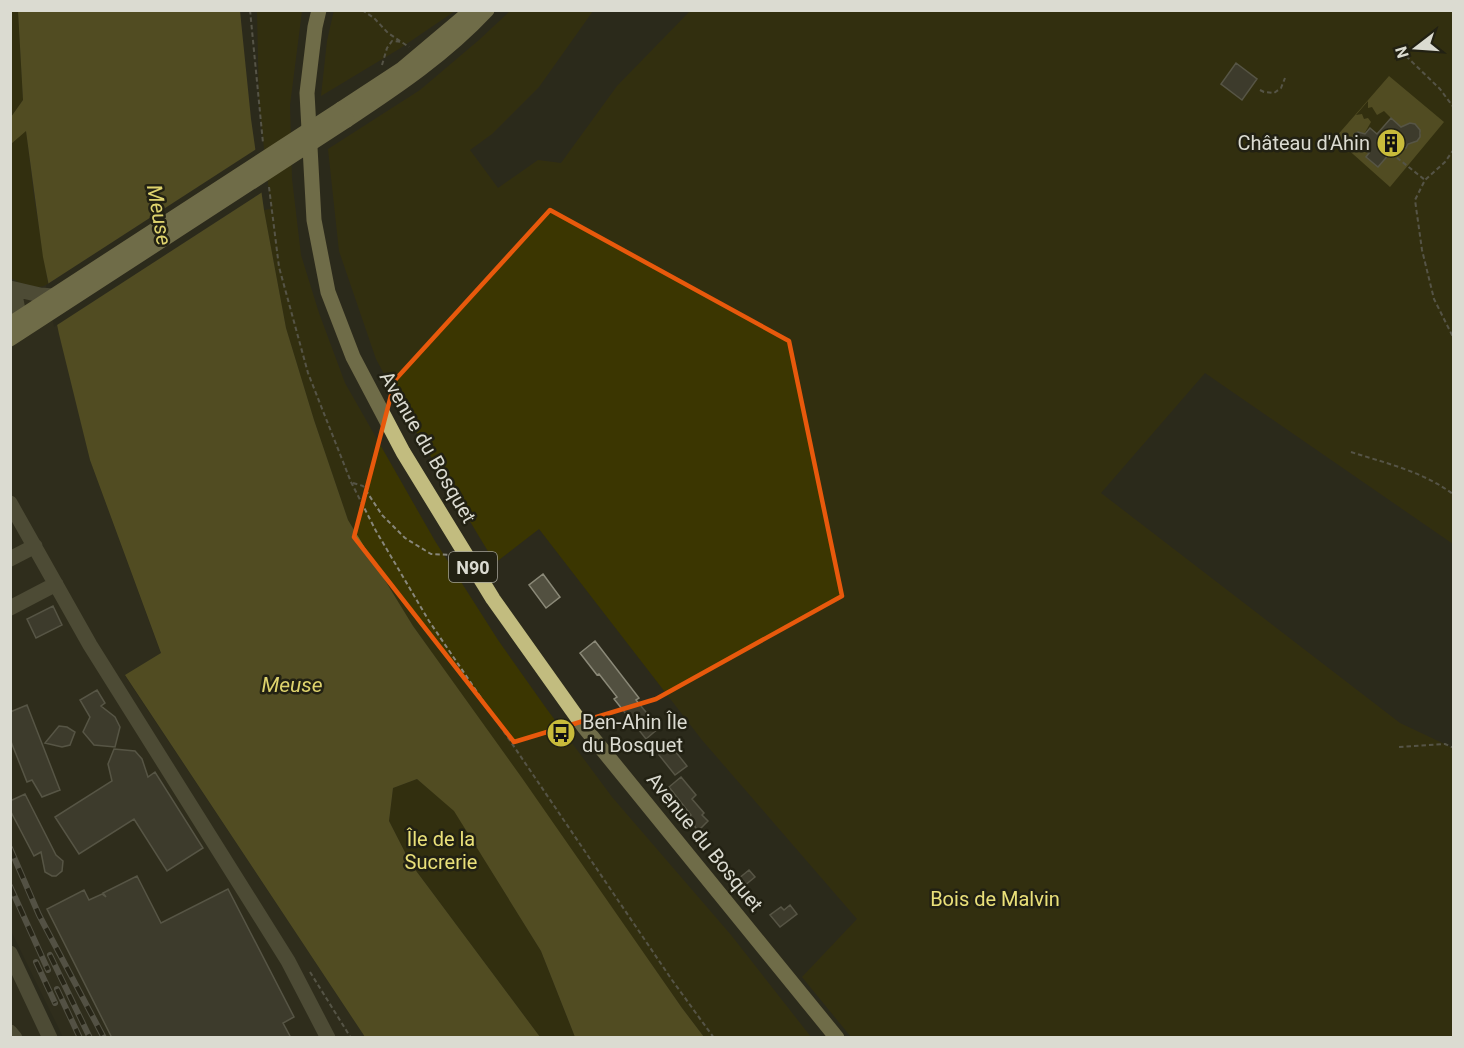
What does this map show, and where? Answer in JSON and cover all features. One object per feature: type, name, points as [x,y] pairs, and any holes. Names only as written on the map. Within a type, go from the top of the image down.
[{"type":"main road","name":"Avenue du Bosquet","points":[[319,10],[307,93],[314,220],[328,292],[358,367],[403,452],[493,599],[584,727],[837,1038]]},
{"type":"main road","points":[[12,330],[344,115],[472,10]]},
{"type":"main road","points":[[12,330],[53,296],[344,115],[408,80],[468,31],[487,10]]},
{"type":"street","points":[[12,289],[53,296]]},
{"type":"street","points":[[12,289],[17,300],[12,330]]},
{"type":"street","points":[[10,503],[90,645],[288,961],[328,1038]]},
{"type":"street","points":[[10,559],[35,546]]},
{"type":"street","points":[[10,608],[56,584]]},
{"type":"street","points":[[10,954],[50,1038]]},
{"type":"street","points":[[10,1032],[15,1038]]},
{"type":"path","points":[[249,10],[264,153]]},
{"type":"path","points":[[362,10],[374,18],[388,33],[414,51]]},
{"type":"path","points":[[1406,56],[1440,89],[1454,108]]},
{"type":"path","points":[[1260,90],[1274,93],[1281,88],[1285,78]]},
{"type":"path","points":[[1454,149],[1445,162],[1425,180],[1414,200],[1422,250],[1434,299],[1454,339]]},
{"type":"path","points":[[1391,153],[1425,180]]},
{"type":"path","points":[[267,177],[282,278],[308,373],[351,482],[376,531],[429,621],[672,980],[714,1038]]},
{"type":"path","points":[[1351,452],[1403,469],[1443,487],[1454,495]]},
{"type":"path","points":[[351,482],[363,486],[382,515],[405,538],[431,554],[466,555]]},
{"type":"path","points":[[1399,747],[1445,744],[1454,748]]},
{"type":"highlighted area","points":[[550,210],[789,341],[842,596],[656,699],[514,742],[354,537],[395,380]]},
{"type":"shaded area","points":[[26,130],[43,257],[90,460],[161,654],[125,676],[365,1037],[63,1037],[11,931],[10,144]]},
{"type":"shaded area","points":[[10,969],[42,1037],[11,1037]]},
{"type":"green space","points":[[334,10],[455,11],[399,49],[321,96],[327,41]]},
{"type":"green space","points":[[11,11],[18,11],[23,100],[11,117]]},
{"type":"green space","points":[[257,11],[302,11],[290,105],[292,179],[301,255],[319,313],[345,383],[435,541],[498,640],[546,708],[612,797],[731,935],[811,1037],[704,1037],[413,626],[348,520],[286,328],[264,210],[271,209],[259,105]]},
{"type":"green space","name":"Bois de Malvin","points":[[510,11],[593,11],[539,87],[492,134],[470,150],[498,188],[538,160],[561,163],[617,86],[690,11],[1453,11],[1453,544],[1205,373],[1101,493],[1400,723],[1453,748],[1453,1037],[851,1037],[802,977],[857,919],[702,740],[539,529],[495,563],[409,420],[376,359],[339,251],[328,149],[420,90]]},
{"type":"green space","points":[[26,130],[48,284],[39,287],[11,278],[11,144]]},
{"type":"green space","name":"Île de la Sucrerie","points":[[417,779],[454,810],[541,951],[575,1037],[540,1037],[411,864],[389,821],[393,788]]},
{"type":"water","name":"Meuse","points":[[18,11],[240,11],[251,119],[264,210],[286,328],[348,520],[413,626],[704,1037],[575,1037],[541,951],[454,811],[417,779],[393,788],[389,821],[411,864],[540,1037],[365,1037],[125,675],[161,653],[90,460],[43,257],[26,131],[11,144],[11,117],[23,100]]},
{"type":"water","points":[[1389,76],[1444,122],[1390,187],[1335,138]],"holes":[[[1368,101],[1368,108],[1372,107],[1377,115],[1384,111],[1402,129],[1415,124],[1421,133],[1417,141],[1407,143],[1406,148],[1398,144],[1378,167],[1366,157],[1369,153],[1363,142],[1355,143],[1353,139],[1354,134],[1358,132],[1363,136],[1371,122],[1368,118],[1364,119],[1362,114],[1356,115]]]},
{"type":"pier","points":[[258,148],[264,191],[54,327],[46,285]]},
{"type":"building","points":[[1236,63],[1257,79],[1242,100],[1221,84]]},
{"type":"building","name":"Château d'Ahin","points":[[1391,118],[1401,127],[1410,123],[1415,124],[1420,130],[1420,137],[1417,141],[1408,144],[1406,148],[1396,146],[1378,167],[1366,157],[1369,153],[1361,145],[1355,143],[1354,134],[1358,132],[1365,134],[1370,128],[1377,134]]},
{"type":"building","points":[[543,574],[560,597],[546,608],[529,585]]},
{"type":"building","points":[[53,606],[62,625],[36,638],[27,619]]},
{"type":"building","points":[[595,641],[639,698],[636,700],[659,728],[646,739],[614,699],[617,697],[580,653]]},
{"type":"building","points":[[97,690],[105,703],[101,706],[115,717],[120,727],[115,747],[94,745],[83,732],[90,717],[80,700]]},
{"type":"building","points":[[27,705],[60,790],[42,797],[32,780],[27,782],[10,739],[10,712]]},
{"type":"building","points":[[59,726],[67,727],[75,732],[70,745],[62,747],[45,743]]},
{"type":"building","points":[[671,746],[687,766],[675,775],[659,755]]},
{"type":"building","points":[[114,749],[135,751],[142,759],[148,777],[155,772],[203,848],[167,871],[134,819],[79,854],[55,817],[112,781],[108,764]]},
{"type":"building","points":[[681,777],[696,795],[692,799],[708,821],[698,831],[689,818],[691,815],[669,787]]},
{"type":"building","points":[[25,794],[56,855],[63,861],[62,871],[56,876],[45,872],[41,852],[34,856],[10,810],[10,801]]},
{"type":"building","points":[[749,870],[755,877],[744,886],[738,879]]},
{"type":"building","points":[[137,876],[161,923],[228,889],[294,1017],[283,1023],[291,1038],[112,1038],[47,909],[84,890],[89,900],[102,894],[106,897],[103,893]]},
{"type":"building","points":[[790,905],[797,914],[780,927],[770,915],[781,907],[784,910]]},
{"type":"railway","points":[[10,848],[39,915],[104,1038]]},
{"type":"railway","points":[[10,886],[48,970]]},
{"type":"railway","points":[[50,955],[90,1038]]},
{"type":"railway","points":[[36,962],[55,1003]]},
{"type":"railway","points":[[57,989],[80,1038]]},
{"type":"place","name":"Château d'Ahin","points":[[1391,143]]},
{"type":"place","name":"Ben-Ahin Île du Bosquet","points":[[561,733]]}]
